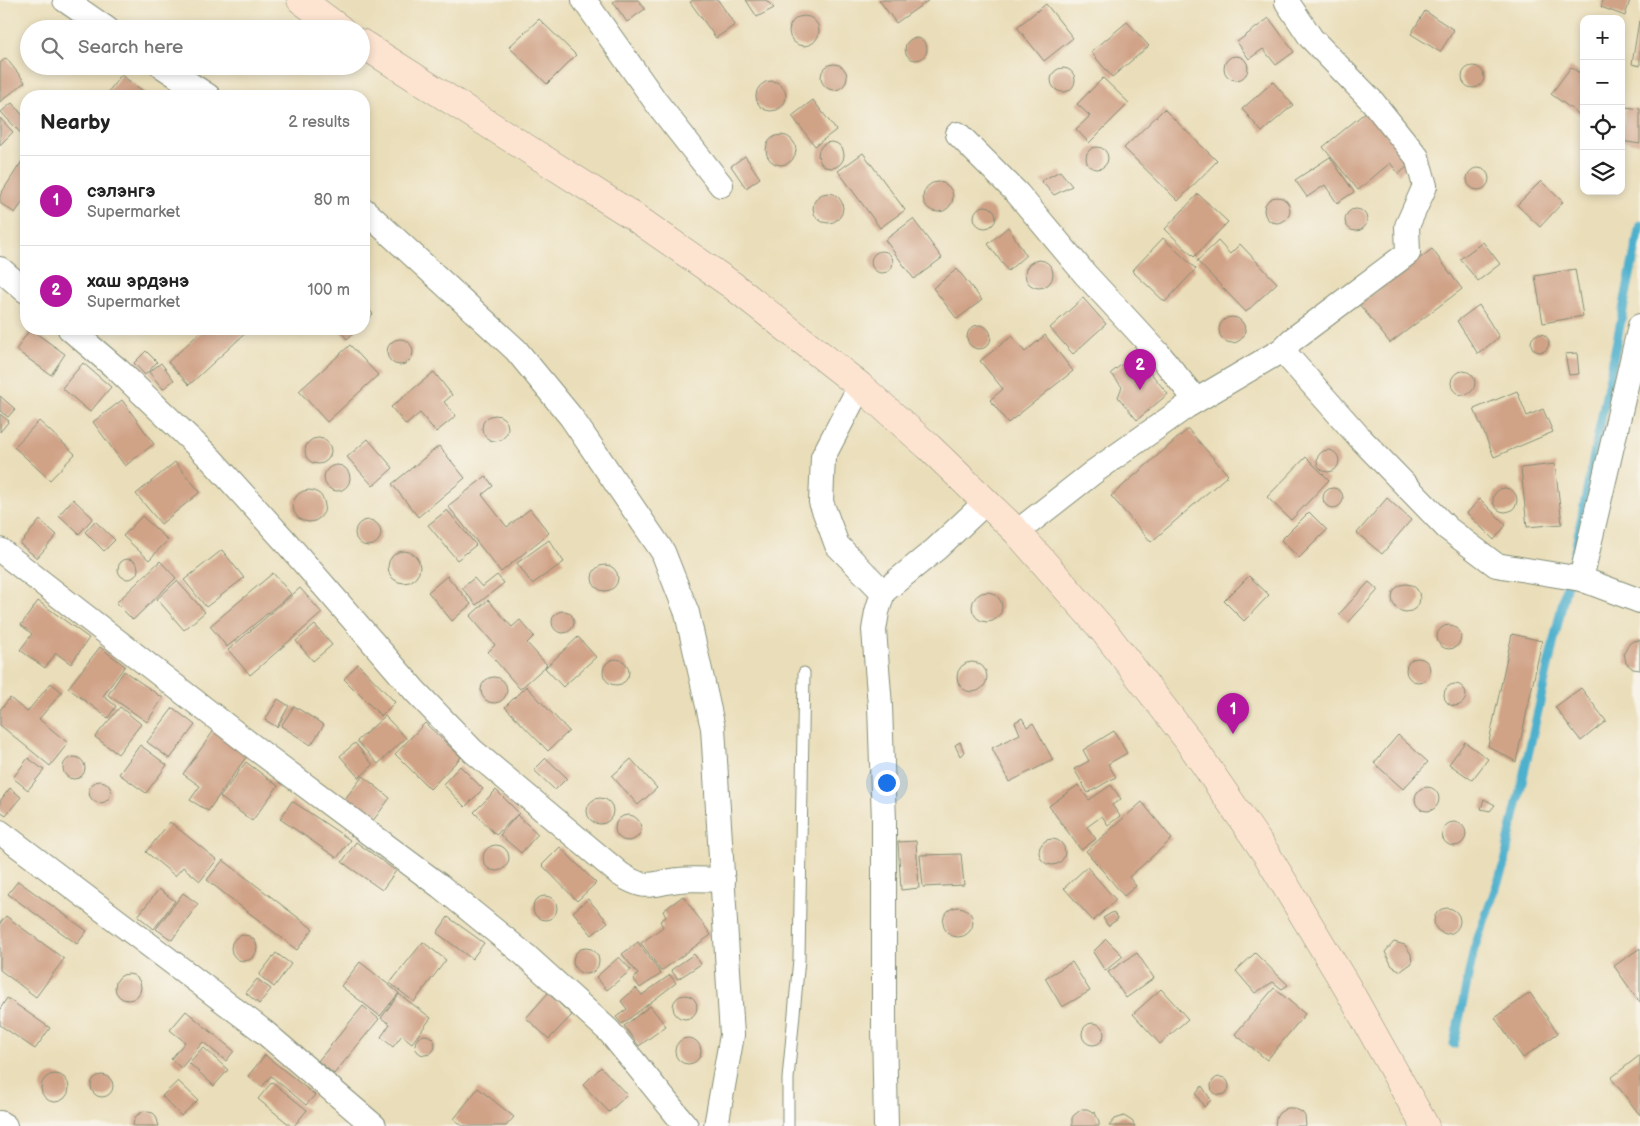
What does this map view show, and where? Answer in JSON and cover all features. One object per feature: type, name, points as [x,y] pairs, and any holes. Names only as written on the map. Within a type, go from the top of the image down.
[{"type":"main road","points":[[301,0],[328,20]]},
{"type":"main road","points":[[370,49],[633,216],[732,285],[860,386],[929,447],[1017,532],[1115,646],[1188,740],[1256,839],[1348,987],[1425,1126]]},
{"type":"street","points":[[66,0],[94,20]]},
{"type":"street","points":[[584,0],[656,102],[720,185]]},
{"type":"street","points":[[1017,532],[1102,466],[1196,400],[1282,350],[1292,340],[1408,253],[1407,226],[1425,186],[1417,157],[1372,101],[1311,38],[1287,2],[1288,0]]},
{"type":"street","points":[[176,75],[199,90]]},
{"type":"street","points":[[958,134],[1018,194],[1085,274],[1158,353],[1196,400]]},
{"type":"street","points":[[370,216],[516,350],[571,417],[663,552],[687,613],[712,728],[732,1036],[716,1126]]},
{"type":"street","points":[[0,269],[20,286]]},
{"type":"street","points":[[1581,579],[1640,326]]},
{"type":"street","points":[[77,335],[118,370],[211,459],[285,541],[415,692],[480,757],[633,883],[653,886],[680,880],[723,880]]},
{"type":"street","points":[[1282,350],[1360,438],[1447,528],[1496,564],[1581,579],[1640,601]]},
{"type":"street","points":[[860,386],[823,457],[821,502],[837,545],[883,592]]},
{"type":"street","points":[[886,1126],[884,821],[880,706],[874,630],[883,592],[936,549],[987,502]]},
{"type":"street","points":[[0,550],[259,751],[440,886],[525,955],[609,1031],[686,1126]]},
{"type":"street","points":[[0,832],[263,1031],[374,1126]]},
{"type":"street","points":[[0,1123],[4,1126]]},
{"type":"lane","points":[[788,1126],[788,1079],[799,959],[804,673]]},
{"type":"building","points":[[616,0],[638,0],[645,9],[627,22],[613,2]]},
{"type":"building","points":[[694,0],[718,0],[735,25],[716,38],[690,2]]},
{"type":"building","points":[[746,0],[766,0],[774,8],[757,17]]},
{"type":"building","points":[[879,0],[929,0],[896,23]]},
{"type":"building","points":[[1603,0],[1630,0],[1625,16],[1601,7]]},
{"type":"building","points":[[1046,4],[1073,38],[1044,61],[1017,27]]},
{"type":"building","points":[[1425,11],[1454,30],[1440,52],[1411,34]]},
{"type":"building","points":[[804,16],[814,21],[819,31],[814,41],[804,46],[794,41],[789,31],[794,21]]},
{"type":"building","points":[[1269,18],[1294,52],[1276,65],[1263,49],[1249,59],[1237,42]]},
{"type":"building","points":[[539,19],[576,55],[547,84],[509,47]]},
{"type":"building","points":[[1127,22],[1149,46],[1112,77],[1091,52]]},
{"type":"building","points":[[1640,22],[1640,66],[1632,64]]},
{"type":"building","points":[[916,38],[924,41],[927,49],[924,57],[916,60],[908,57],[905,49],[908,41]]},
{"type":"building","points":[[1236,56],[1241,57],[1247,63],[1247,73],[1241,79],[1236,80],[1231,79],[1225,73],[1224,68],[1225,63],[1231,57]]},
{"type":"building","points":[[6,58],[25,82],[0,102],[0,63]]},
{"type":"building","points":[[834,64],[843,68],[847,77],[843,86],[834,90],[825,86],[821,77],[825,68]]},
{"type":"building","points":[[1473,66],[1481,69],[1484,77],[1481,85],[1473,88],[1465,85],[1462,77],[1465,69]]},
{"type":"building","points":[[1571,67],[1580,73],[1580,115],[1551,94]]},
{"type":"building","points":[[1063,68],[1072,71],[1075,80],[1072,89],[1063,92],[1054,89],[1051,80],[1054,71]]},
{"type":"building","points":[[121,75],[142,90],[110,90]]},
{"type":"building","points":[[1103,78],[1129,103],[1089,143],[1076,129],[1090,116],[1077,104]]},
{"type":"building","points":[[771,81],[777,82],[785,90],[785,102],[777,110],[771,111],[765,110],[757,102],[756,96],[757,90],[765,82]]},
{"type":"building","points":[[1273,82],[1293,105],[1262,132],[1242,109]]},
{"type":"building","points":[[813,100],[836,130],[815,146],[792,116]]},
{"type":"building","points":[[12,103],[20,112],[20,133],[1,112]]},
{"type":"building","points":[[1626,107],[1640,109],[1640,144],[1625,142]]},
{"type":"building","points":[[1164,109],[1217,161],[1178,201],[1124,148]]},
{"type":"building","points":[[1367,111],[1410,164],[1399,174],[1390,163],[1358,190],[1323,147]]},
{"type":"building","points":[[0,118],[13,132],[0,145]]},
{"type":"building","points":[[781,135],[791,140],[796,150],[791,160],[781,165],[771,160],[766,150],[771,140]]},
{"type":"building","points":[[831,142],[840,146],[844,155],[840,164],[831,168],[822,164],[818,155],[822,146]]},
{"type":"building","points":[[1097,147],[1107,154],[1108,158],[1101,168],[1097,169],[1087,162],[1086,158],[1093,148]]},
{"type":"building","points":[[863,153],[905,210],[880,228],[838,171]]},
{"type":"building","points":[[745,156],[760,178],[746,188],[731,166]]},
{"type":"building","points":[[1330,157],[1354,192],[1337,203],[1325,185],[1307,197],[1295,180]]},
{"type":"building","points":[[20,164],[20,206],[15,213],[0,203],[0,195]]},
{"type":"building","points":[[1478,168],[1486,171],[1489,179],[1486,187],[1478,190],[1470,187],[1467,179],[1470,171]]},
{"type":"building","points":[[1060,171],[1072,186],[1054,195],[1041,181]]},
{"type":"building","points":[[1541,181],[1563,202],[1540,227],[1517,205]]},
{"type":"building","points":[[938,182],[948,187],[953,197],[948,207],[938,212],[928,207],[923,197],[928,187]]},
{"type":"building","points":[[828,193],[838,198],[843,208],[838,218],[828,223],[818,218],[813,208],[818,198]]},
{"type":"building","points":[[1198,194],[1228,222],[1194,257],[1165,229]]},
{"type":"building","points":[[1277,197],[1286,201],[1290,210],[1286,219],[1277,223],[1268,219],[1264,210],[1268,201]]},
{"type":"building","points":[[985,206],[993,209],[996,217],[993,225],[985,228],[977,225],[974,217],[977,209]]},
{"type":"building","points":[[1356,209],[1364,212],[1367,220],[1364,228],[1356,231],[1348,228],[1345,220],[1348,212]]},
{"type":"building","points":[[913,219],[942,258],[914,279],[885,240]]},
{"type":"building","points":[[1008,227],[1026,255],[1008,271],[988,244]]},
{"type":"building","points":[[1163,238],[1196,269],[1165,302],[1132,271]]},
{"type":"building","points":[[1218,241],[1230,254],[1240,244],[1277,283],[1246,312],[1197,261]]},
{"type":"building","points":[[1483,242],[1500,264],[1478,281],[1460,259]]},
{"type":"building","points":[[1432,249],[1462,289],[1390,343],[1359,304]]},
{"type":"building","points":[[882,251],[890,254],[893,262],[890,270],[882,273],[874,270],[871,262],[874,254]]},
{"type":"building","points":[[1039,260],[1049,264],[1053,274],[1049,284],[1039,288],[1029,284],[1025,274],[1029,264]]},
{"type":"building","points":[[957,269],[982,300],[957,319],[933,288]]},
{"type":"building","points":[[1575,269],[1583,316],[1543,323],[1535,276]]},
{"type":"building","points":[[1083,298],[1106,324],[1073,354],[1050,328]]},
{"type":"building","points":[[1479,305],[1499,337],[1478,354],[1457,321]]},
{"type":"building","points":[[1232,317],[1242,320],[1245,330],[1242,340],[1232,343],[1222,340],[1219,330],[1222,320]]},
{"type":"building","points":[[979,325],[984,326],[990,332],[990,342],[984,348],[979,349],[974,348],[968,342],[967,337],[968,332],[974,326]]},
{"type":"building","points":[[1536,334],[1544,334],[1549,339],[1547,350],[1536,352],[1531,347],[1531,339]]},
{"type":"building","points":[[26,335],[38,335],[65,354],[51,375],[16,350]]},
{"type":"building","points":[[197,335],[243,335],[189,385],[168,362]]},
{"type":"building","points":[[343,335],[351,335],[347,339]]},
{"type":"building","points":[[1045,335],[1073,371],[1008,423],[990,400],[1003,389],[980,361],[1012,336],[1025,352]]},
{"type":"building","points":[[400,339],[409,343],[413,352],[409,361],[400,365],[391,361],[387,352],[391,343]]},
{"type":"building","points":[[350,345],[378,375],[327,422],[299,391]]},
{"type":"building","points":[[146,351],[157,362],[145,375],[134,363]]},
{"type":"building","points":[[1577,353],[1579,374],[1569,375],[1565,354]]},
{"type":"building","points":[[1135,354],[1168,394],[1137,420],[1118,397],[1122,387],[1111,373]]},
{"type":"building","points":[[83,363],[111,387],[90,412],[62,388]]},
{"type":"building","points":[[161,363],[174,380],[163,389],[149,372]]},
{"type":"building","points":[[1458,371],[1468,371],[1475,378],[1475,388],[1468,395],[1458,395],[1451,388],[1451,378]]},
{"type":"building","points":[[434,372],[452,395],[444,402],[456,416],[436,432],[420,413],[406,425],[391,407]]},
{"type":"building","points":[[1517,391],[1527,416],[1543,409],[1553,432],[1494,457],[1474,409]]},
{"type":"building","points":[[0,396],[15,409],[8,417],[0,411]]},
{"type":"building","points":[[122,400],[154,444],[125,466],[93,422]]},
{"type":"building","points":[[0,414],[9,421],[0,432]]},
{"type":"building","points":[[495,415],[504,419],[508,428],[504,437],[495,441],[486,437],[482,428],[486,419]]},
{"type":"building","points":[[39,421],[75,454],[50,480],[14,447]]},
{"type":"building","points":[[1188,429],[1228,475],[1151,542],[1111,496]]},
{"type":"building","points":[[318,438],[327,442],[331,451],[327,460],[318,464],[309,460],[305,451],[309,442]]},
{"type":"building","points":[[368,439],[393,468],[373,486],[347,457]]},
{"type":"building","points":[[439,446],[465,478],[418,517],[392,484]]},
{"type":"building","points":[[1328,450],[1336,453],[1339,461],[1336,469],[1328,472],[1320,469],[1317,461],[1320,453]]},
{"type":"building","points":[[1306,457],[1329,480],[1291,520],[1267,497]]},
{"type":"building","points":[[175,462],[200,492],[161,524],[136,494]]},
{"type":"building","points":[[1555,464],[1562,524],[1527,527],[1521,468]]},
{"type":"building","points":[[337,465],[346,469],[350,478],[346,487],[337,491],[328,487],[324,478],[328,469]]},
{"type":"building","points":[[486,476],[493,486],[482,495],[507,527],[530,509],[549,533],[501,572],[448,506]]},
{"type":"building","points":[[1333,488],[1340,491],[1343,498],[1340,505],[1333,508],[1326,505],[1323,498],[1326,491]]},
{"type":"building","points":[[1505,488],[1513,492],[1517,500],[1513,508],[1505,512],[1497,508],[1493,500],[1497,492]]},
{"type":"building","points":[[309,490],[315,491],[320,495],[324,500],[324,512],[320,517],[315,521],[309,522],[303,521],[298,517],[294,512],[293,506],[294,500],[298,495],[303,491]]},
{"type":"building","points":[[1387,498],[1411,520],[1382,554],[1357,533]]},
{"type":"building","points":[[73,499],[93,518],[79,534],[59,515]]},
{"type":"building","points":[[1480,499],[1506,525],[1494,540],[1467,513]]},
{"type":"building","points":[[447,510],[476,545],[457,560],[428,525]]},
{"type":"building","points":[[1309,512],[1327,530],[1299,558],[1281,540]]},
{"type":"building","points":[[142,516],[168,540],[149,560],[123,536]]},
{"type":"building","points":[[40,520],[57,535],[37,558],[20,544]]},
{"type":"building","points":[[368,520],[377,524],[381,533],[377,542],[368,546],[359,542],[355,533],[359,524]]},
{"type":"building","points":[[95,521],[115,540],[104,551],[85,532]]},
{"type":"building","points":[[549,540],[564,562],[532,584],[517,563]]},
{"type":"building","points":[[222,550],[244,578],[206,607],[184,580]]},
{"type":"building","points":[[404,551],[410,552],[415,556],[419,561],[419,573],[415,578],[410,582],[404,583],[398,582],[393,578],[389,573],[388,567],[389,561],[393,556],[398,552]]},
{"type":"building","points":[[128,559],[135,562],[138,569],[135,576],[128,579],[121,576],[118,569],[121,562]]},
{"type":"building","points":[[160,561],[176,578],[133,620],[116,603]]},
{"type":"building","points":[[605,565],[614,569],[618,578],[614,587],[605,591],[596,587],[592,578],[596,569]]},
{"type":"building","points":[[273,573],[291,594],[227,647],[210,626]]},
{"type":"building","points":[[497,575],[504,583],[476,605],[462,588],[474,578],[482,587]]},
{"type":"building","points":[[447,576],[471,604],[452,621],[428,592]]},
{"type":"building","points":[[1249,576],[1269,595],[1244,621],[1224,601]]},
{"type":"building","points":[[177,581],[205,612],[184,630],[157,599]]},
{"type":"building","points":[[1369,582],[1378,590],[1348,623],[1339,614]]},
{"type":"building","points":[[1406,584],[1416,588],[1420,598],[1416,608],[1406,612],[1396,608],[1392,598],[1396,588]]},
{"type":"building","points":[[300,588],[322,613],[250,675],[228,650]]},
{"type":"building","points":[[987,592],[993,593],[1001,601],[1001,613],[993,621],[987,622],[981,621],[973,613],[972,607],[973,601],[981,593]]},
{"type":"building","points":[[488,600],[512,627],[520,620],[534,636],[527,643],[547,665],[520,689],[488,652],[495,645],[470,616]]},
{"type":"building","points":[[38,601],[89,638],[71,664],[56,653],[45,668],[20,650],[32,634],[21,625]]},
{"type":"building","points":[[563,611],[571,614],[574,622],[571,630],[563,633],[555,630],[552,622],[555,614]]},
{"type":"building","points":[[315,625],[332,645],[313,661],[296,641]]},
{"type":"building","points":[[1449,625],[1454,626],[1460,632],[1460,642],[1454,648],[1449,649],[1444,648],[1438,642],[1437,637],[1438,632],[1444,626]]},
{"type":"building","points":[[1512,634],[1542,641],[1516,762],[1488,746]]},
{"type":"building","points":[[578,637],[596,657],[563,687],[545,668]]},
{"type":"building","points":[[1640,640],[1640,670],[1633,669],[1626,663],[1624,653],[1629,644]]},
{"type":"building","points":[[100,647],[125,666],[103,696],[116,706],[108,718],[68,688]]},
{"type":"building","points":[[1418,658],[1427,661],[1430,670],[1427,679],[1418,682],[1409,679],[1406,670],[1409,661]]},
{"type":"building","points":[[616,659],[625,663],[629,672],[625,681],[616,685],[607,681],[603,672],[607,663]]},
{"type":"building","points":[[972,662],[978,663],[986,671],[986,683],[978,691],[972,692],[966,691],[958,683],[957,677],[958,671],[966,663]]},
{"type":"building","points":[[358,664],[395,702],[381,716],[344,679]]},
{"type":"building","points":[[124,671],[163,698],[147,722],[108,695]]},
{"type":"building","points":[[494,677],[503,681],[507,690],[503,699],[494,703],[485,699],[481,690],[485,681]]},
{"type":"building","points":[[51,683],[62,692],[39,719],[68,743],[50,766],[0,725],[0,710],[10,698],[27,712]]},
{"type":"building","points":[[1455,684],[1463,687],[1466,695],[1463,703],[1455,706],[1447,703],[1444,695],[1447,687]]},
{"type":"building","points":[[526,686],[569,731],[548,751],[505,707]]},
{"type":"building","points":[[1581,688],[1606,721],[1581,741],[1555,707]]},
{"type":"building","points":[[278,699],[289,706],[277,727],[265,720]]},
{"type":"building","points":[[294,706],[324,725],[311,745],[281,726]]},
{"type":"building","points":[[120,707],[141,724],[118,754],[95,737]]},
{"type":"building","points":[[173,708],[195,725],[170,759],[147,742]]},
{"type":"building","points":[[385,716],[406,738],[378,764],[357,741]]},
{"type":"building","points":[[1022,718],[1027,727],[1033,723],[1053,760],[1009,782],[992,748],[1020,734],[1015,722]]},
{"type":"building","points":[[425,723],[461,757],[430,789],[395,754]]},
{"type":"building","points":[[215,729],[249,753],[208,811],[190,800],[200,786],[183,774]]},
{"type":"building","points":[[1114,731],[1127,753],[1108,764],[1116,777],[1088,793],[1074,769],[1089,761],[1083,750]]},
{"type":"building","points":[[1398,735],[1428,762],[1403,789],[1374,763]]},
{"type":"building","points":[[960,742],[964,752],[960,756],[955,745]]},
{"type":"building","points":[[1465,742],[1488,759],[1472,780],[1449,764]]},
{"type":"building","points":[[355,743],[373,765],[359,778],[340,756]]},
{"type":"building","points":[[140,745],[167,765],[146,793],[119,774]]},
{"type":"building","points":[[74,757],[82,760],[85,768],[82,776],[74,779],[66,776],[63,768],[66,760]]},
{"type":"building","points":[[28,758],[44,770],[28,790],[13,778]]},
{"type":"building","points":[[546,758],[567,778],[555,790],[534,770]]},
{"type":"building","points":[[631,759],[657,788],[638,805],[612,776]]},
{"type":"building","points":[[246,762],[278,786],[252,821],[220,797]]},
{"type":"building","points":[[460,766],[483,789],[465,807],[443,784]]},
{"type":"building","points":[[363,776],[390,798],[372,822],[344,800]]},
{"type":"building","points":[[100,781],[108,784],[111,792],[108,800],[100,803],[92,800],[89,792],[92,784]]},
{"type":"building","points":[[1078,785],[1089,800],[1111,785],[1121,799],[1112,805],[1120,816],[1108,825],[1102,816],[1087,827],[1096,839],[1081,850],[1049,806]]},
{"type":"building","points":[[1427,787],[1436,790],[1439,799],[1436,808],[1427,811],[1418,808],[1415,799],[1418,790]]},
{"type":"building","points":[[10,788],[21,797],[6,815],[0,811],[0,801]]},
{"type":"building","points":[[496,790],[519,813],[496,835],[474,812]]},
{"type":"building","points":[[600,798],[609,802],[613,811],[609,820],[600,824],[591,820],[587,811],[591,802]]},
{"type":"building","points":[[1484,799],[1495,805],[1490,811],[1481,809]]},
{"type":"building","points":[[292,801],[350,840],[337,858],[280,819]]},
{"type":"building","points":[[1142,802],[1172,839],[1129,877],[1136,886],[1124,896],[1086,851]]},
{"type":"building","points":[[517,815],[538,834],[521,853],[500,835]]},
{"type":"building","points":[[628,815],[637,819],[641,828],[637,837],[628,841],[619,837],[615,828],[619,819]]},
{"type":"building","points":[[170,822],[217,860],[200,881],[183,867],[175,876],[146,852]]},
{"type":"building","points":[[1454,822],[1463,825],[1466,834],[1463,843],[1454,846],[1445,843],[1442,834],[1445,825]]},
{"type":"building","points":[[1052,839],[1061,843],[1065,852],[1061,861],[1052,865],[1043,861],[1039,852],[1043,843]]},
{"type":"building","points":[[916,841],[919,888],[901,890],[898,842]]},
{"type":"building","points":[[356,842],[396,871],[382,890],[342,862]]},
{"type":"building","points":[[496,845],[505,849],[509,858],[505,867],[496,871],[487,867],[483,858],[487,849]]},
{"type":"building","points":[[560,847],[596,883],[577,901],[542,865]]},
{"type":"building","points":[[961,854],[964,885],[923,887],[920,855]]},
{"type":"building","points":[[223,860],[313,929],[297,950],[207,880]]},
{"type":"building","points":[[1087,867],[1116,900],[1093,921],[1064,888]]},
{"type":"building","points":[[18,881],[87,931],[77,944],[8,894]]},
{"type":"building","points":[[159,889],[175,901],[154,929],[138,916]]},
{"type":"building","points":[[183,893],[198,904],[172,940],[156,929]]},
{"type":"building","points":[[545,896],[554,899],[557,908],[554,917],[545,920],[536,917],[533,908],[536,899]]},
{"type":"building","points":[[683,896],[711,935],[661,971],[641,943],[663,927],[660,921],[666,917],[663,911]]},
{"type":"building","points":[[588,899],[608,922],[592,935],[573,912]]},
{"type":"building","points":[[958,907],[964,908],[972,916],[972,928],[964,936],[958,937],[952,936],[944,928],[943,922],[944,916],[952,908]]},
{"type":"building","points":[[1447,908],[1456,912],[1460,921],[1456,930],[1447,934],[1438,930],[1434,921],[1438,912]]},
{"type":"building","points":[[1113,912],[1118,919],[1108,926],[1103,918]]},
{"type":"building","points":[[6,916],[64,959],[36,997],[0,970],[0,923]]},
{"type":"building","points":[[448,917],[484,943],[472,959],[437,933]]},
{"type":"building","points":[[244,935],[253,939],[257,948],[253,957],[244,961],[235,957],[231,948],[235,939]]},
{"type":"building","points":[[1106,939],[1123,956],[1105,971],[1093,952]]},
{"type":"building","points":[[423,942],[446,960],[414,1002],[390,983]]},
{"type":"building","points":[[638,942],[661,974],[640,988],[634,979],[638,974],[622,954]]},
{"type":"building","points":[[1394,942],[1405,945],[1411,954],[1412,963],[1401,971],[1392,966],[1385,952]]},
{"type":"building","points":[[586,948],[595,952],[599,961],[595,970],[586,974],[577,970],[573,961],[577,952]]},
{"type":"building","points":[[1640,948],[1640,1003],[1614,966]]},
{"type":"building","points":[[276,953],[291,964],[274,987],[259,975]]},
{"type":"building","points":[[1137,953],[1154,978],[1126,998],[1108,972]]},
{"type":"building","points":[[1255,953],[1288,985],[1282,989],[1273,982],[1255,993],[1236,971]]},
{"type":"building","points":[[694,954],[701,964],[678,979],[671,970]]},
{"type":"building","points":[[619,957],[631,970],[607,990],[596,977]]},
{"type":"building","points":[[360,962],[399,993],[380,1016],[341,986]]},
{"type":"building","points":[[1072,962],[1090,991],[1062,1007],[1045,978]]},
{"type":"building","points":[[128,974],[137,978],[141,987],[137,996],[128,1000],[119,996],[115,987],[119,978]]},
{"type":"building","points":[[670,975],[676,983],[622,1024],[616,1017],[627,1009],[621,1001],[636,988],[642,995]]},
{"type":"building","points":[[257,979],[271,989],[259,1004],[246,993]]},
{"type":"building","points":[[1274,988],[1305,1014],[1267,1060],[1235,1034]]},
{"type":"building","points":[[1161,989],[1188,1019],[1160,1044],[1133,1014]]},
{"type":"building","points":[[548,993],[572,1015],[549,1039],[526,1018]]},
{"type":"building","points":[[1530,993],[1558,1033],[1523,1058],[1495,1018]]},
{"type":"building","points":[[399,994],[431,1018],[412,1043],[402,1035],[393,1047],[381,1037],[390,1024],[381,1018]]},
{"type":"building","points":[[685,995],[693,999],[697,1007],[693,1015],[685,1019],[677,1015],[673,1007],[677,999]]},
{"type":"building","points":[[7,998],[50,1028],[35,1049],[0,1025],[0,1009]]},
{"type":"building","points":[[363,1006],[379,1019],[334,1074],[318,1061]]},
{"type":"building","points":[[650,1006],[666,1026],[639,1046],[624,1026]]},
{"type":"building","points":[[186,1011],[234,1051],[226,1061],[203,1042],[181,1068],[171,1059],[185,1042],[170,1030]]},
{"type":"building","points":[[1093,1023],[1101,1026],[1104,1034],[1101,1042],[1093,1045],[1085,1042],[1082,1034],[1085,1026]]},
{"type":"building","points":[[425,1035],[432,1038],[435,1045],[432,1052],[425,1055],[418,1052],[415,1045],[418,1038]]},
{"type":"building","points":[[688,1038],[697,1042],[701,1051],[697,1060],[688,1064],[679,1060],[675,1051],[679,1042]]},
{"type":"building","points":[[203,1047],[228,1070],[214,1086],[189,1063]]},
{"type":"building","points":[[265,1055],[315,1095],[306,1105],[271,1076],[262,1087],[248,1076]]},
{"type":"building","points":[[1640,1055],[1640,1115],[1611,1078]]},
{"type":"building","points":[[601,1067],[627,1095],[609,1112],[583,1085]]},
{"type":"building","points":[[55,1074],[65,1078],[69,1088],[65,1098],[55,1102],[45,1098],[41,1088],[45,1078]]},
{"type":"building","points":[[102,1075],[110,1078],[113,1086],[110,1094],[102,1097],[94,1094],[91,1086],[94,1078]]},
{"type":"building","points":[[1220,1077],[1226,1080],[1229,1086],[1226,1092],[1220,1095],[1214,1092],[1211,1086],[1214,1080]]},
{"type":"building","points":[[178,1081],[198,1100],[181,1116],[162,1096]]},
{"type":"building","points":[[272,1082],[307,1110],[294,1126],[291,1126],[258,1099]]},
{"type":"building","points":[[1202,1086],[1211,1100],[1204,1107],[1196,1094]]},
{"type":"building","points":[[478,1088],[514,1117],[506,1126],[463,1126],[454,1119]]},
{"type":"building","points":[[1287,1108],[1293,1108],[1302,1112],[1305,1116],[1306,1126],[1275,1126],[1279,1113]]},
{"type":"building","points":[[1082,1109],[1095,1113],[1099,1126],[1072,1126],[1072,1118]]},
{"type":"building","points":[[144,1111],[153,1113],[156,1116],[159,1126],[133,1126],[136,1116]]},
{"type":"building","points":[[1124,1116],[1132,1121],[1135,1126],[1109,1126],[1115,1119]]},
{"type":"waterway","points":[[1573,561],[1640,225]]},
{"type":"waterway","points":[[1454,1044],[1474,949],[1505,862],[1567,583]]},
{"type":"place","name":"хаш эрдэнэ","points":[[1140,390]]},
{"type":"place","name":"сэлэнгэ","points":[[1233,734]]}]
